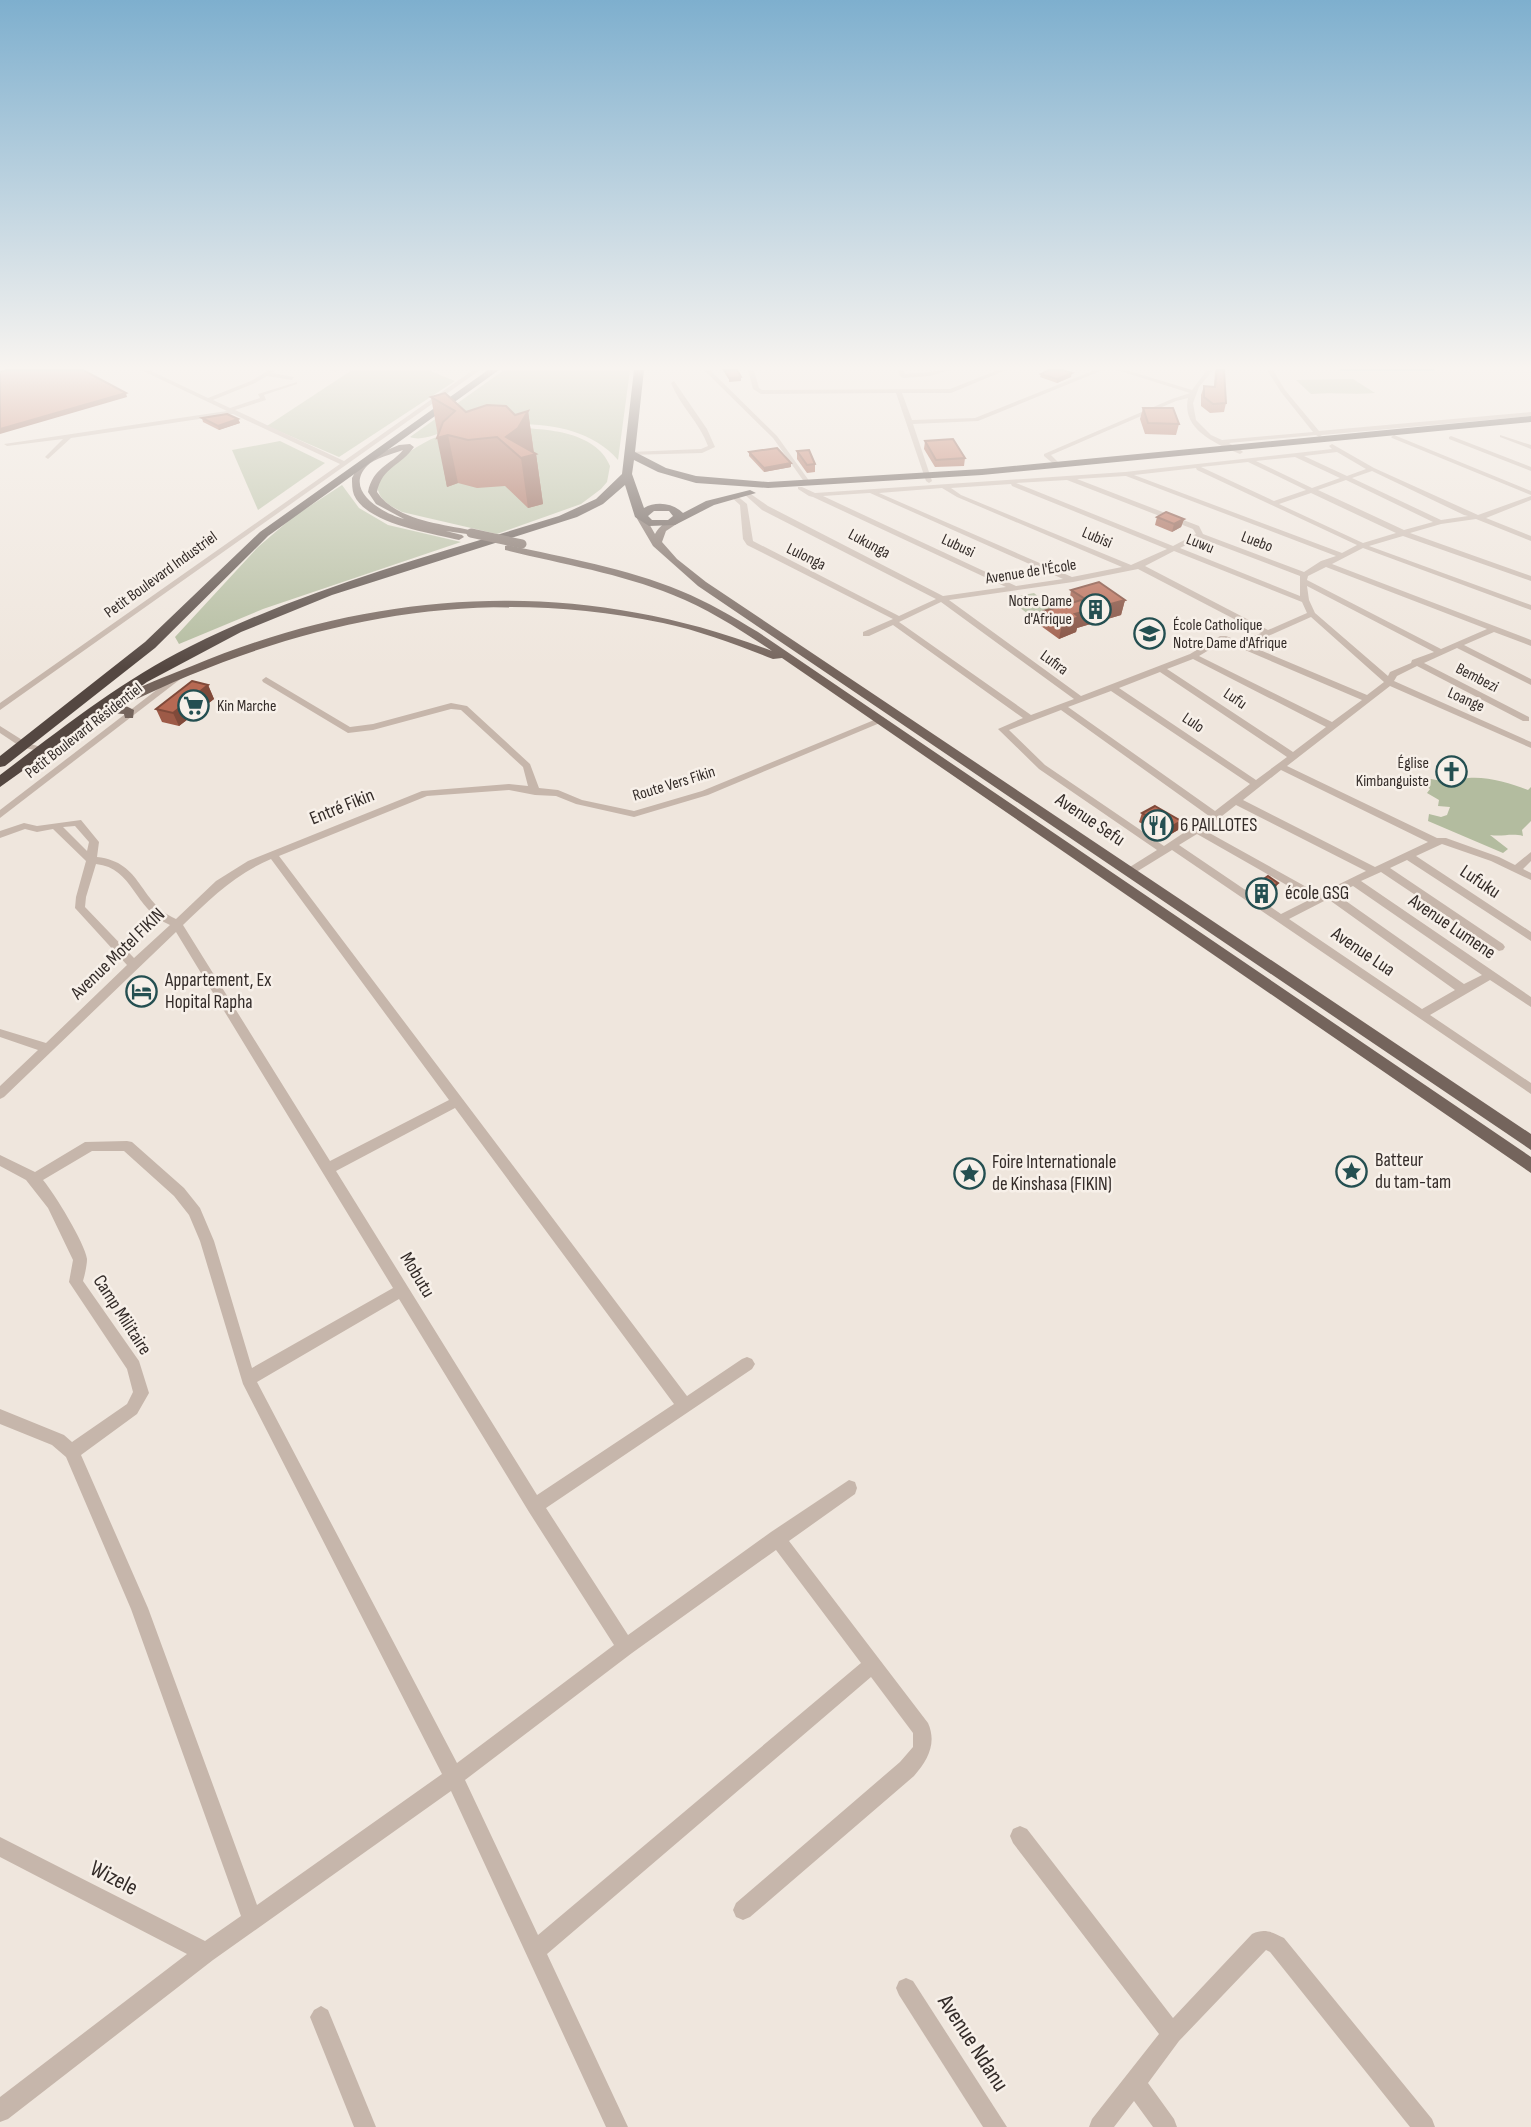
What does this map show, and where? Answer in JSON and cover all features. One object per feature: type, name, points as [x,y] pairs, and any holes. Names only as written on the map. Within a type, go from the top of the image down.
[{"type":"highway","points":[[0,762],[150,645],[264,534],[355,469]]},
{"type":"highway","points":[[628,469],[641,517]]},
{"type":"highway","points":[[661,469],[739,491],[803,485]]},
{"type":"highway","points":[[935,481],[1025,469]]},
{"type":"highway","points":[[677,520],[739,491],[803,485],[935,481],[1042,469]]},
{"type":"highway","points":[[0,782],[142,678],[231,631],[309,600],[574,514],[597,504],[612,493],[627,474]]},
{"type":"highway","points":[[612,493],[622,490],[634,496]]},
{"type":"highway","points":[[641,517],[647,510],[666,507],[677,510],[680,516],[677,520]]},
{"type":"main road","points":[[361,469],[356,478],[356,489],[373,510],[398,522],[615,573],[677,593],[754,634],[809,671]]},
{"type":"main road","points":[[386,469],[376,479],[373,487],[377,500],[384,507],[404,517],[597,560],[666,580],[747,615]]},
{"type":"main road","name":"Avenue Sefu","points":[[641,517],[656,544],[667,556],[747,615],[1531,1143]]},
{"type":"main road","points":[[656,544],[662,530],[677,520]]},
{"type":"main road","points":[[76,724],[186,672],[277,638],[364,617],[410,610],[518,604],[621,613],[682,625],[768,653],[809,671]]},
{"type":"main road","name":"Avenue Sefu","points":[[809,671],[1527,1158]]},
{"type":"main road","points":[[842,694],[857,687]]},
{"type":"main road","points":[[103,711],[124,708],[130,712],[130,716]]},
{"type":"street","name":"Petit Boulevard Industriel","points":[[0,707],[334,469]]},
{"type":"street","points":[[794,469],[803,485]]},
{"type":"street","points":[[930,469],[935,481]]},
{"type":"street","points":[[811,495],[869,491],[935,481],[1009,483],[1182,469]]},
{"type":"street","points":[[1200,469],[1363,545],[1531,608]]},
{"type":"street","points":[[1266,469],[1400,533],[1531,579]]},
{"type":"street","points":[[1325,469],[1442,522]]},
{"type":"street","points":[[1275,503],[1371,469]]},
{"type":"street","points":[[1373,469],[1477,518],[1531,539]]},
{"type":"street","points":[[1469,469],[1531,496]]},
{"type":"street","points":[[1125,474],[1341,555]]},
{"type":"street","name":"Luebo","points":[[1067,478],[1196,528],[1199,535],[1304,578],[1440,652]]},
{"type":"street","name":"Lubisi","points":[[935,481],[959,496],[1135,567],[1268,633]]},
{"type":"street","name":"Luwu","points":[[1009,483],[1303,600]]},
{"type":"street","name":"Lubusi","points":[[803,485],[811,495],[1016,589]]},
{"type":"street","name":"Lukunga","points":[[739,491],[765,508],[942,599]]},
{"type":"street","name":"Lulonga","points":[[739,491],[747,539],[750,543],[895,619]]},
{"type":"street","points":[[869,491],[1074,580]]},
{"type":"street","points":[[1303,600],[1304,578],[1324,563],[1341,555],[1400,533],[1442,522],[1477,518],[1531,496]]},
{"type":"street","points":[[1442,522],[1454,515],[1489,514]]},
{"type":"street","name":"Avenue de l'École","points":[[866,634],[942,599],[1074,580],[1135,567],[1199,535]]},
{"type":"street","points":[[1324,563],[1531,643]]},
{"type":"street","name":"Lufira","points":[[942,599],[1081,699]]},
{"type":"street","name":"Loange","points":[[1303,600],[1311,614],[1389,682],[1531,745]]},
{"type":"street","points":[[1242,645],[1311,614]]},
{"type":"street","points":[[895,619],[1030,719]]},
{"type":"street","points":[[1129,872],[1216,816],[1368,699],[1389,682],[1393,674],[1495,628]]},
{"type":"street","points":[[1169,848],[1042,766],[1003,729],[1193,656],[1220,639],[1242,645],[1368,699]]},
{"type":"street","points":[[1458,645],[1531,682]]},
{"type":"street","points":[[1193,656],[1332,726]]},
{"type":"street","name":"Bembezi","points":[[1415,662],[1529,718]]},
{"type":"street","name":"Lufu","points":[[1161,669],[1292,756]]},
{"type":"street","name":"Petit Boulevard Résidentiel","points":[[0,816],[186,672]]},
{"type":"street","points":[[266,680],[348,730],[373,727],[451,706],[464,708],[527,766],[535,792]]},
{"type":"street","name":"Lulo","points":[[1113,688],[1256,784]]},
{"type":"street","points":[[1062,707],[1216,816]]},
{"type":"street","points":[[1509,736],[1529,718]]},
{"type":"street","name":"Route Vers Fikin","points":[[425,793],[509,787],[558,793],[579,802],[634,814],[705,793],[882,720]]},
{"type":"street","points":[[0,729],[24,745],[43,749]]},
{"type":"street","points":[[1279,766],[1436,842]]},
{"type":"street","name":"Entré Fikin","points":[[272,854],[425,793]]},
{"type":"street","points":[[1235,800],[1379,869],[1499,947]]},
{"type":"street","points":[[0,835],[24,826],[37,829],[76,821],[85,828],[94,842],[91,874],[79,899],[80,908],[117,951],[133,964]]},
{"type":"street","points":[[56,827],[91,860],[112,863],[122,868],[154,914],[176,923]]},
{"type":"street","points":[[1197,830],[1323,896],[1464,990]]},
{"type":"street","points":[[1283,918],[1353,881],[1442,840],[1453,842],[1531,877]]},
{"type":"street","name":"Avenue Lua","points":[[1169,848],[1283,918],[1531,1089]]},
{"type":"street","points":[[272,854],[685,1406]]},
{"type":"street","name":"Avenue Motel FIKIN","points":[[0,1094],[220,883],[272,854]]},
{"type":"street","points":[[1516,869],[1531,855]]},
{"type":"street","name":"Lufuku","points":[[1410,856],[1531,937]]},
{"type":"street","name":"Avenue Lumene","points":[[1353,881],[1531,1003]]},
{"type":"street","name":"Mobutu","points":[[176,923],[535,1506],[626,1647]]},
{"type":"street","points":[[1422,1014],[1490,975]]},
{"type":"street","points":[[0,1033],[47,1048]]},
{"type":"street","points":[[329,1168],[457,1101]]},
{"type":"street","points":[[34,1179],[90,1146],[127,1146],[179,1192],[195,1212],[248,1379],[454,1777],[617,2127]]},
{"type":"street","name":"Camp Militaire","points":[[0,1160],[34,1179],[77,1250],[80,1260],[76,1282],[134,1366],[141,1393],[132,1409],[72,1452]]},
{"type":"street","points":[[248,1379],[403,1289]]},
{"type":"street","points":[[535,1506],[747,1364]]},
{"type":"street","points":[[0,1416],[58,1440],[72,1452],[139,1608],[252,1920]]},
{"type":"street","points":[[0,2111],[206,1952],[454,1777],[626,1647],[849,1488]]},
{"type":"street","points":[[743,1910],[907,1769],[922,1753],[924,1740],[922,1729],[777,1538]]},
{"type":"street","points":[[535,1951],[872,1665]]},
{"type":"street","points":[[1020,1836],[1172,2034]]},
{"type":"street","name":"Wizele","points":[[0,1847],[206,1952]]},
{"type":"street","points":[[1100,2127],[1172,2034],[1259,1941],[1267,1940],[1277,1945],[1424,2127]]},
{"type":"street","name":"Avenue Ndanu","points":[[906,1988],[996,2127]]},
{"type":"street","points":[[321,2017],[365,2127]]},
{"type":"street","points":[[1135,2084],[1166,2127]]},
{"type":"green space","points":[[240,469],[316,469],[258,510]]},
{"type":"green space","points":[[389,469],[609,469],[607,482],[581,504],[497,534],[402,512],[382,498],[378,490],[383,475]]},
{"type":"green space","points":[[342,485],[359,508],[388,525],[461,542],[263,609],[179,644],[175,637],[258,547],[293,517]]},
{"type":"green space","points":[[1034,593],[1064,618],[1052,621],[1043,615],[1033,618],[1008,598]]},
{"type":"green space","points":[[1426,778],[1452,783],[1479,778],[1528,790],[1531,787],[1531,821],[1522,830],[1523,836],[1490,835],[1508,849],[1503,853],[1428,821],[1429,814],[1441,817],[1447,815],[1450,807],[1438,806],[1439,800],[1427,793],[1430,789],[1421,783]]},
{"type":"building","points":[[1166,512],[1184,519],[1174,524],[1157,517]]},
{"type":"building","points":[[1099,582],[1125,600],[1075,614],[1079,617],[1062,624],[1044,611],[1085,599],[1071,590]]},
{"type":"building","points":[[192,681],[208,685],[173,713],[156,709]]},
{"type":"building","points":[[1155,806],[1181,821],[1169,828],[1142,813]]},
{"type":"building","points":[[1268,876],[1278,883],[1265,893],[1254,886]]},
{"type":"place","name":"Notre Dame d'Afrique","points":[[1095,610]]},
{"type":"place","name":"École Catholique Notre Dame d'Afrique","points":[[1150,634]]},
{"type":"place","name":"Kin Marche","points":[[194,706]]},
{"type":"place","name":"Église Kimbanguiste","points":[[1452,772]]},
{"type":"place","name":"6 PAILLOTES","points":[[1157,825]]},
{"type":"place","name":"école GSG","points":[[1262,893]]},
{"type":"place","name":"Appartement, Ex Hopital Rapha","points":[[142,991]]},
{"type":"place","name":"Batteur du tam-tam","points":[[1352,1171]]},
{"type":"place","name":"Foire Internationale de Kinshasa (FIKIN)","points":[[969,1173]]}]
